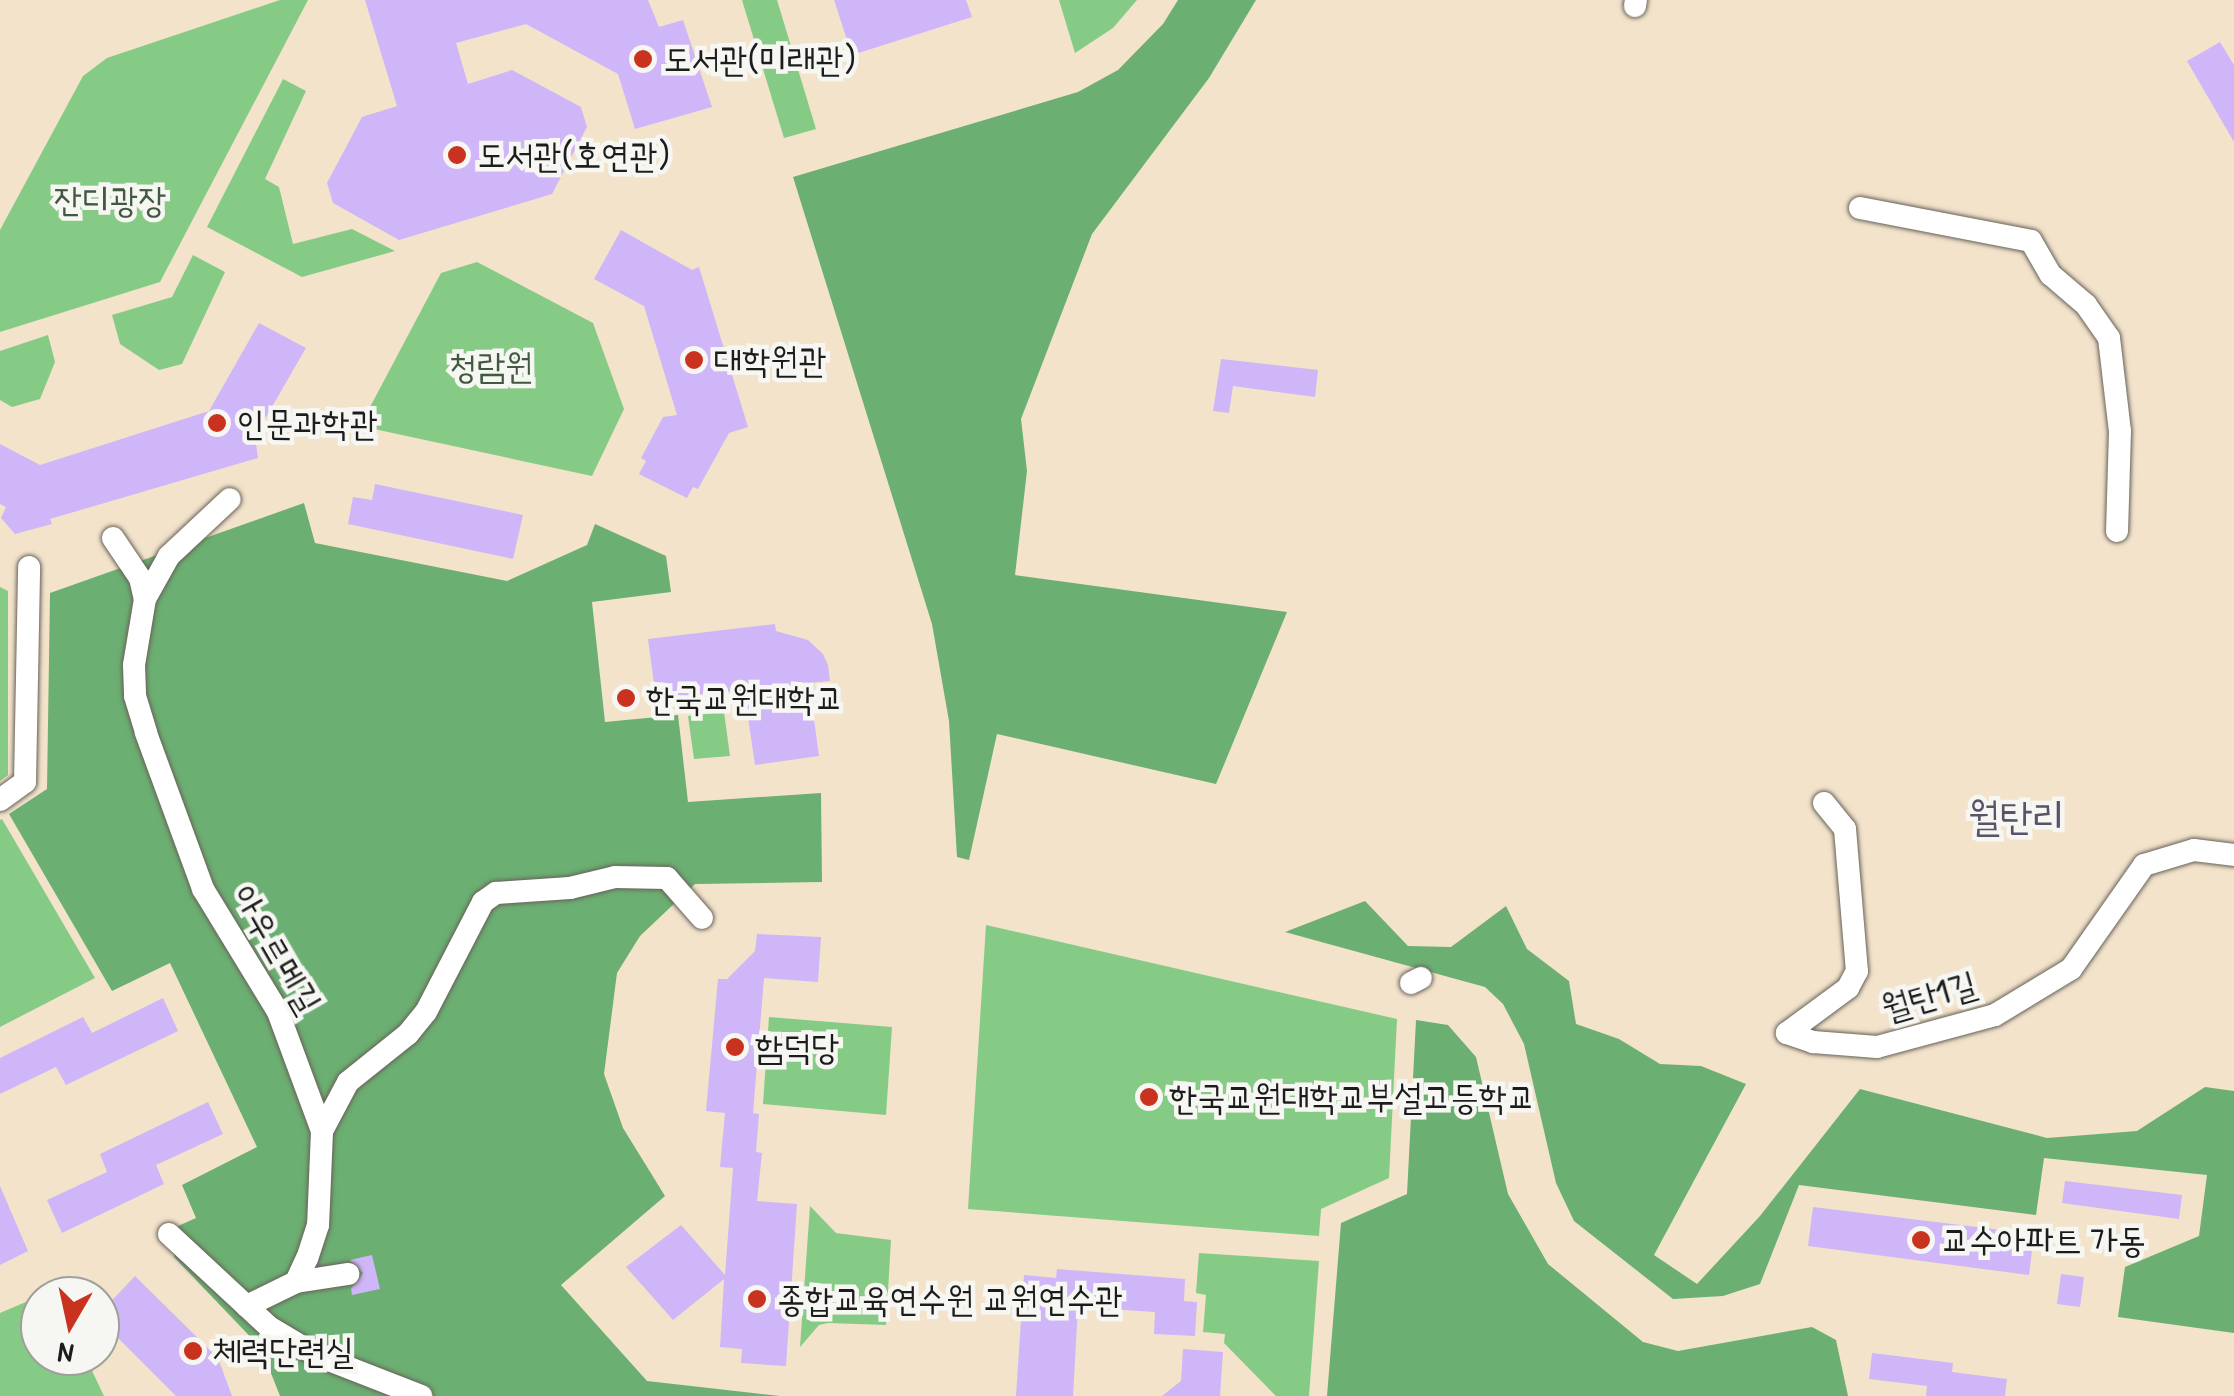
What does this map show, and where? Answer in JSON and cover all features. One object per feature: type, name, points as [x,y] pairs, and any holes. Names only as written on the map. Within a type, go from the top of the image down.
[{"type":"street","points":[[1860,208],[2030,241],[2051,275],[2086,305],[2110,338],[2120,431],[2117,532]]},
{"type":"street","name":"아우르메길","points":[[230,498],[169,556],[144,599],[134,665],[136,696],[202,889],[278,1012],[322,1131],[318,1225],[296,1282]]},
{"type":"street","points":[[113,538],[140,578],[144,599]]},
{"type":"street","points":[[0,800],[25,782],[29,567]]},
{"type":"street","name":"월탄1길","points":[[1824,804],[1845,829],[1857,972],[1848,988],[1787,1033],[1813,1042],[1876,1047],[1995,1015],[2071,969],[2144,865],[2194,850],[2234,854]]},
{"type":"street","points":[[322,1131],[348,1082],[408,1034],[426,1012],[483,902],[496,893],[570,888],[615,876],[667,878],[702,918]]},
{"type":"street","points":[[169,1234],[285,1336],[370,1386],[421,1396]]},
{"type":"street","points":[[247,1306],[296,1282],[348,1274]]},
{"type":"green space","name":"잔디광장","points":[[280,0],[308,0],[160,282],[0,332],[0,230],[83,76],[107,58]]},
{"type":"green space","points":[[742,0],[777,0],[816,129],[784,138]]},
{"type":"green space","points":[[1059,0],[1137,0],[1113,28],[1075,53]]},
{"type":"green space","points":[[1178,0],[1256,0],[1209,78],[1092,234],[1021,419],[1027,471],[1015,575],[1287,612],[1216,784],[997,734],[969,860],[957,857],[949,721],[932,624],[793,177],[1078,92],[1118,70],[1163,24]]},
{"type":"green space","points":[[283,79],[306,91],[265,179],[279,187],[293,244],[352,229],[395,251],[302,277],[207,227]]},
{"type":"green space","points":[[193,255],[225,272],[182,364],[159,370],[120,344],[112,315],[172,297]]},
{"type":"green space","name":"청람원","points":[[477,262],[593,323],[624,409],[592,476],[360,426],[441,273]]},
{"type":"green space","points":[[48,335],[55,362],[40,399],[12,407],[0,400],[0,351]]},
{"type":"green space","points":[[304,503],[315,543],[507,581],[587,545],[595,524],[666,556],[671,592],[592,602],[605,722],[678,715],[688,802],[821,793],[822,882],[695,884],[640,936],[617,973],[604,1074],[623,1128],[665,1196],[561,1285],[647,1381],[780,1396],[280,1396],[261,1348],[174,1257],[178,1226],[196,1218],[182,1185],[257,1147],[170,963],[112,991],[9,814],[47,789],[50,593]]},
{"type":"green space","points":[[0,587],[8,591],[8,775],[0,781]]},
{"type":"green space","points":[[724,712],[730,756],[694,759],[688,716]]},
{"type":"green space","points":[[0,820],[95,978],[0,1027]]},
{"type":"green space","points":[[1365,901],[1408,946],[1451,947],[1506,906],[1527,949],[1569,981],[1576,1024],[1619,1039],[1660,1064],[1701,1066],[1746,1084],[1654,1255],[1697,1284],[1760,1216],[1860,1089],[2047,1138],[2137,1131],[2205,1087],[2234,1091],[2234,1333],[2118,1317],[2125,1267],[2199,1236],[2207,1175],[2044,1158],[2036,1215],[1799,1185],[1760,1284],[1723,1296],[1673,1299],[1574,1221],[1556,1183],[1524,1044],[1503,1004],[1485,987],[1285,932]]},
{"type":"green space","points":[[986,925],[1397,1019],[1389,1178],[1321,1209],[1319,1236],[968,1209]]},
{"type":"green space","points":[[769,1017],[892,1027],[886,1115],[763,1104]]},
{"type":"green space","points":[[1416,1020],[1448,1025],[1476,1057],[1508,1194],[1548,1264],[1643,1342],[1678,1351],[1812,1327],[1836,1340],[1848,1396],[1327,1396],[1341,1223],[1407,1194]]},
{"type":"green space","points":[[810,1206],[836,1233],[891,1240],[886,1325],[819,1325],[800,1347]]},
{"type":"green space","points":[[1199,1253],[1319,1261],[1309,1396],[1276,1396],[1224,1343],[1225,1334],[1203,1332],[1206,1295],[1196,1293]]},
{"type":"green space","points":[[20,1304],[20,1376],[94,1376],[104,1396],[0,1396],[0,1313]]},
{"type":"building","points":[[365,0],[648,0],[659,27],[683,20],[712,107],[635,129],[618,74],[526,24],[456,43],[468,84],[512,70],[581,107],[587,127],[552,194],[399,240],[333,203],[327,183],[362,117],[397,106]]},
{"type":"building","points":[[834,0],[966,0],[972,17],[852,55]]},
{"type":"building","points":[[2220,42],[2234,65],[2234,142],[2187,61]]},
{"type":"building","name":"대학원관","points":[[621,230],[692,270],[699,267],[748,427],[729,433],[698,489],[693,487],[687,498],[639,474],[646,461],[641,458],[663,417],[677,415],[644,306],[594,279]]},
{"type":"building","name":"인문과학관","points":[[259,323],[306,348],[255,436],[258,458],[50,519],[52,524],[15,534],[1,518],[6,507],[0,504],[0,444],[40,465],[209,411]]},
{"type":"building","points":[[1221,359],[1318,370],[1315,397],[1233,386],[1229,413],[1213,411]]},
{"type":"building","points":[[375,484],[523,515],[513,559],[348,524],[353,497],[372,500]]},
{"type":"building","points":[[775,624],[776,631],[808,640],[823,654],[830,681],[809,683],[819,756],[755,765],[744,690],[656,699],[648,639]]},
{"type":"building","points":[[757,934],[821,937],[818,982],[764,978],[753,1113],[759,1114],[756,1152],[762,1153],[757,1201],[797,1204],[786,1366],[741,1363],[742,1349],[720,1347],[724,1279],[673,1320],[626,1267],[681,1225],[725,1275],[733,1168],[720,1167],[725,1113],[706,1111],[718,979],[727,979],[755,951]]},
{"type":"building","points":[[163,998],[178,1031],[66,1085],[56,1067],[0,1094],[0,1058],[83,1017],[92,1033]]},
{"type":"building","points":[[208,1102],[223,1134],[156,1165],[164,1184],[62,1233],[47,1200],[107,1172],[100,1154]]},
{"type":"building","points":[[2065,1181],[2182,1195],[2179,1219],[2062,1203]]},
{"type":"building","points":[[0,1186],[28,1251],[0,1265]]},
{"type":"building","name":"교수아파트 가동","points":[[1813,1207],[2034,1234],[2029,1275],[1808,1246]]},
{"type":"building","points":[[372,1255],[380,1289],[352,1295],[351,1289],[363,1273],[350,1260]]},
{"type":"building","points":[[1057,1269],[1185,1279],[1184,1301],[1197,1302],[1195,1336],[1154,1334],[1155,1312],[1078,1307],[1073,1396],[1016,1396],[1024,1275],[1056,1278]]},
{"type":"building","points":[[2061,1274],[2084,1277],[2080,1307],[2057,1304]]},
{"type":"building","points":[[135,1276],[218,1358],[232,1396],[176,1396],[120,1340],[120,1292]]},
{"type":"building","points":[[1183,1349],[1223,1352],[1220,1396],[1162,1396],[1181,1381]]},
{"type":"building","points":[[1872,1353],[1953,1363],[1952,1372],[2007,1379],[2005,1396],[1926,1396],[1927,1386],[1869,1379]]},
{"type":"place","name":"도서관(미래관)","points":[[643,59]]},
{"type":"place","name":"도서관(호연관)","points":[[457,155]]},
{"type":"place","name":"대학원관","points":[[694,360]]},
{"type":"place","name":"인문과학관","points":[[217,423]]},
{"type":"place","name":"한국교원대학교","points":[[626,698]]},
{"type":"place","name":"함덕당","points":[[735,1047]]},
{"type":"place","name":"한국교원대학교부설고등학교","points":[[1149,1097]]},
{"type":"place","name":"교수아파트 가동","points":[[1921,1240]]},
{"type":"place","name":"종합교육연수원 교원연수관","points":[[757,1299]]},
{"type":"place","name":"체력단련실","points":[[193,1351]]},
{"type":"district","name":"월탄리","points":[[2016,815]]}]
